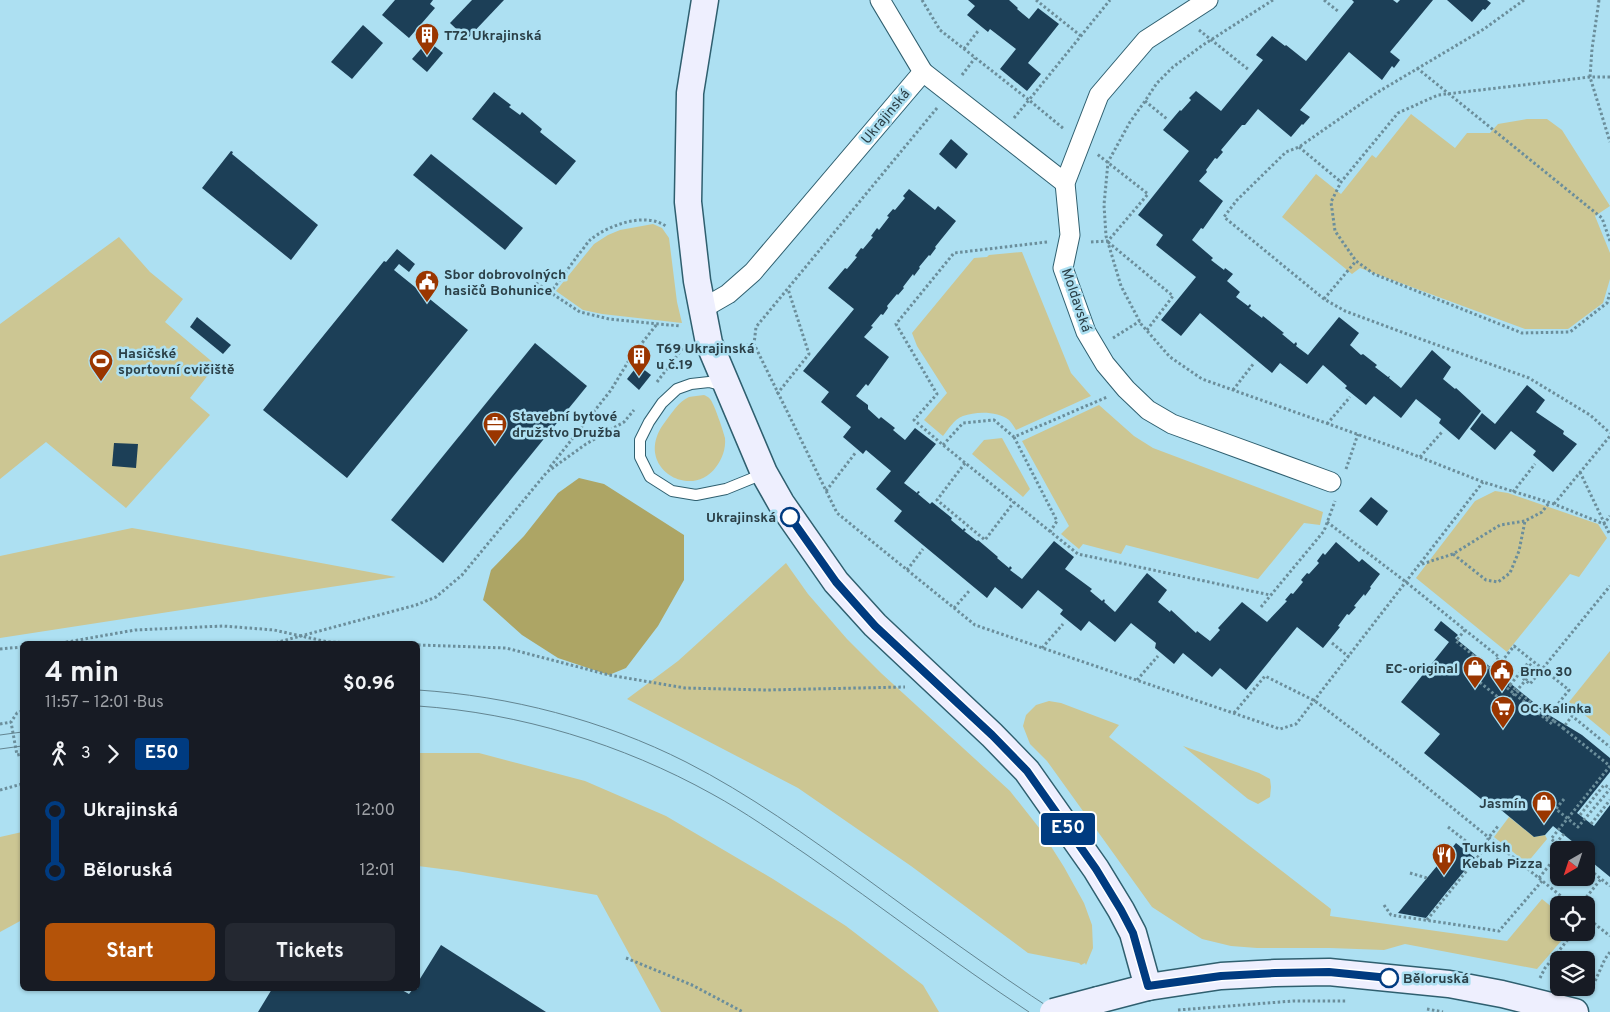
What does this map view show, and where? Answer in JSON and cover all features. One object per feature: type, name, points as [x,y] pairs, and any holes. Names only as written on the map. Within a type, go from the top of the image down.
[{"type":"street","points":[[705,0],[690,93],[688,202],[697,281],[693,317],[709,343],[764,473],[781,502],[836,582],[875,626],[992,735],[1027,771],[1096,869],[1121,910],[1133,933],[1148,986]]},
{"type":"street","points":[[880,0],[923,72],[1065,183]]},
{"type":"street","name":"Moldavská","points":[[1208,0],[1146,40],[1099,95],[1065,183],[1070,235],[1063,268],[1086,332],[1096,349],[1105,364],[1126,389],[1148,410],[1172,424],[1338,484]]},
{"type":"street","name":"Ukrajinská","points":[[693,317],[728,294],[753,272],[923,72]]},
{"type":"street","points":[[1053,1012],[1148,986],[1221,976],[1329,972],[1448,984],[1502,994],[1575,1012]]},
{"type":"lane","points":[[728,387],[709,382],[691,384],[677,389],[662,403],[649,422],[640,440],[640,458],[650,477],[672,490],[696,495],[726,489],[764,473]]},
{"type":"path","points":[[922,0],[940,30],[1028,100],[1110,0]]},
{"type":"path","points":[[1036,0],[1081,36]]},
{"type":"path","points":[[1273,0],[1173,66],[1157,82],[1130,122],[1108,162],[1104,205],[1108,242],[1122,286],[1140,321],[1170,357],[1202,379],[1358,434],[1483,482],[1554,504],[1604,524]]},
{"type":"path","points":[[1324,0],[1339,12]]},
{"type":"path","points":[[1524,0],[1484,29],[1378,92],[1299,147],[1286,152],[1237,200],[1224,217],[1324,299],[1398,331],[1530,378],[1590,415],[1610,434],[1554,504]]},
{"type":"path","points":[[1599,0],[1590,77],[1610,142]]},
{"type":"path","points":[[1183,16],[1249,70]]},
{"type":"path","points":[[964,49],[978,31]]},
{"type":"path","points":[[975,58],[756,327],[754,344],[777,394],[838,513],[975,626],[1280,729],[1296,724],[1315,701],[1483,482]]},
{"type":"path","points":[[1417,68],[1602,218],[1610,241]]},
{"type":"path","points":[[1610,76],[1438,95],[1398,113],[1341,182],[1331,202],[1335,231],[1356,260],[1374,274],[1522,333],[1570,332],[1607,303],[1610,293]]},
{"type":"path","points":[[1145,101],[1167,120]]},
{"type":"path","points":[[1299,147],[1341,182]]},
{"type":"path","points":[[550,293],[590,240],[606,230],[619,224],[644,220],[654,221],[670,230]]},
{"type":"path","points":[[1606,230],[1610,225]]},
{"type":"path","points":[[1048,242],[954,253],[896,324],[937,394],[914,420],[1078,554],[1270,595]]},
{"type":"path","points":[[1108,242],[1173,296],[1147,330]]},
{"type":"path","points":[[1324,299],[1356,260]]},
{"type":"path","points":[[536,283],[580,312],[609,319],[657,324],[693,317]]},
{"type":"path","points":[[777,394],[809,354],[788,289]]},
{"type":"path","points":[[1096,349],[1140,321]]},
{"type":"path","points":[[282,641],[436,598],[462,575],[547,472],[611,390],[631,357],[657,324]]},
{"type":"path","points":[[655,386],[685,344]]},
{"type":"path","points":[[1233,390],[1254,362]]},
{"type":"path","points":[[1014,437],[1126,389]]},
{"type":"path","points":[[1327,424],[1350,397]]},
{"type":"path","points":[[547,472],[580,448],[624,422],[636,408]]},
{"type":"path","points":[[943,445],[963,423],[994,420],[1014,437],[1057,521],[1050,532]]},
{"type":"path","points":[[1420,457],[1442,432]]},
{"type":"path","points":[[1261,607],[1324,531],[1338,484],[1358,434]]},
{"type":"path","points":[[826,491],[856,452]]},
{"type":"path","points":[[966,463],[937,500],[985,540],[1014,502]]},
{"type":"path","points":[[1513,492],[1535,464]]},
{"type":"path","points":[[1580,472],[1610,535]]},
{"type":"path","points":[[1420,564],[1453,554],[1500,525],[1525,521],[1542,512],[1549,503]]},
{"type":"path","points":[[1604,524],[1610,516]]},
{"type":"path","points":[[1453,554],[1486,580],[1498,582],[1510,573],[1518,551],[1525,521]]},
{"type":"path","points":[[1327,522],[1500,657],[1490,669]]},
{"type":"path","points":[[907,570],[923,549]]},
{"type":"path","points":[[1476,679],[1506,704],[1518,689],[1535,668],[1529,663],[1519,675],[1530,684],[1610,586]]},
{"type":"path","points":[[954,608],[970,590]]},
{"type":"path","points":[[1042,648],[1063,624]]},
{"type":"path","points":[[73,641],[135,630],[222,626],[274,630],[323,641]]},
{"type":"path","points":[[1466,630],[1456,641],[1510,685],[1518,689],[1553,722]]},
{"type":"path","points":[[1332,643],[1349,657]]},
{"type":"path","points":[[420,645],[506,648],[609,674],[685,688],[766,690],[904,687]]},
{"type":"path","points":[[1546,719],[1569,690],[1514,646],[1491,675],[1546,719],[1563,728],[1610,766],[1551,838],[1554,841]]},
{"type":"path","points":[[0,649],[20,647]]},
{"type":"path","points":[[1137,680],[1158,656]]},
{"type":"path","points":[[1510,685],[1528,663],[1535,668],[1518,689]]},
{"type":"path","points":[[1234,713],[1265,676],[1315,701],[1397,763],[1561,896]]},
{"type":"path","points":[[20,712],[11,722],[17,755],[20,754]]},
{"type":"path","points":[[1563,728],[1572,716],[1610,747]]},
{"type":"path","points":[[0,724],[11,722]]},
{"type":"path","points":[[0,790],[20,785]]},
{"type":"path","points":[[1564,800],[1556,810],[1578,827],[1610,789],[1604,785],[1580,814]]},
{"type":"path","points":[[1591,824],[1610,800]]},
{"type":"path","points":[[1427,920],[1481,853],[1499,825]]},
{"type":"path","points":[[1448,827],[1481,853]]},
{"type":"path","points":[[1558,841],[1564,834]]},
{"type":"path","points":[[1538,878],[1550,864]]},
{"type":"path","points":[[1410,873],[1427,878]]},
{"type":"path","points":[[1595,874],[1610,886]]},
{"type":"path","points":[[1587,896],[1601,879]]},
{"type":"path","points":[[1384,905],[1391,915],[1500,931],[1542,881]]},
{"type":"path","points":[[1595,924],[1610,936]]},
{"type":"path","points":[[1539,980],[1567,941]]},
{"type":"path","points":[[1595,981],[1605,958],[1610,952]]},
{"type":"path","points":[[626,958],[692,986],[743,1012]]},
{"type":"path","points":[[1172,1010],[1293,1000],[1348,1001]]},
{"type":"path","points":[[1424,1008],[1443,1012]]},
{"type":"shaded area","points":[[1411,114],[1455,148],[1467,133],[1490,133],[1498,124],[1527,119],[1547,119],[1562,130],[1610,206],[1595,216],[1610,253],[1610,279],[1603,303],[1568,329],[1525,329],[1360,268],[1352,274],[1282,217],[1316,174],[1341,194],[1372,155],[1376,158]]},
{"type":"shaded area","points":[[653,224],[662,228],[669,238],[677,302],[682,323],[583,310],[556,291],[594,244],[620,230]]},
{"type":"shaded area","name":"Hasičské sportovní cvičiště","points":[[119,237],[150,272],[183,299],[165,322],[216,365],[190,398],[210,415],[126,508],[46,442],[0,479],[0,324]]},
{"type":"shaded area","points":[[1022,252],[1071,373],[1091,396],[1016,430],[1009,420],[999,415],[987,413],[968,414],[957,420],[943,436],[924,420],[947,393],[917,346],[912,333],[974,258]]},
{"type":"shaded area","points":[[704,395],[712,402],[723,430],[725,446],[723,454],[716,467],[705,477],[693,481],[680,480],[668,474],[660,465],[655,453],[656,438],[665,422],[682,401],[689,397]]},
{"type":"shaded area","points":[[1099,405],[1134,436],[1153,448],[1323,512],[1320,525],[1304,523],[1258,579],[1126,545],[1121,554],[1083,544],[1079,549],[1061,534],[1069,526],[1022,441]]},
{"type":"shaded area","points":[[1002,438],[1030,489],[1023,497],[972,454],[984,440]]},
{"type":"shaded area","points":[[579,478],[604,484],[684,535],[684,580],[658,626],[626,668],[609,675],[558,658],[522,635],[483,600],[491,570],[524,536],[558,493]]},
{"type":"shaded area","points":[[1495,491],[1508,493],[1598,524],[1607,538],[1579,577],[1570,574],[1507,652],[1416,578],[1475,501]]},
{"type":"shaded area","points":[[132,528],[396,577],[0,638],[0,556]]},
{"type":"shaded area","points":[[786,563],[808,594],[847,639],[881,673],[1010,791],[1040,829],[1084,903],[1092,925],[1093,948],[1086,965],[1085,963],[1081,965],[1079,963],[1028,953],[911,866],[798,788],[627,699],[678,661]]},
{"type":"shaded area","points":[[1610,651],[1610,736],[1569,702]]},
{"type":"shaded area","points":[[1049,701],[1061,703],[1119,725],[1109,737],[1331,909],[1330,916],[1507,941],[1542,899],[1550,906],[1550,941],[1561,941],[1552,951],[1550,951],[1550,954],[1537,969],[1405,944],[1384,950],[1257,948],[1231,946],[1202,939],[1152,907],[1047,761],[1030,744],[1023,726],[1026,715],[1036,705]]},
{"type":"shaded area","points":[[1183,746],[1259,773],[1270,779],[1270,797],[1258,804],[1248,799]]},
{"type":"shaded area","points":[[420,753],[479,753],[585,781],[666,816],[773,879],[846,926],[923,985],[939,1012],[661,1012],[597,895],[420,866]]},
{"type":"shaded area","points":[[1509,817],[1534,837],[1545,835],[1547,839],[1527,863],[1494,837]]},
{"type":"shaded area","points":[[20,832],[20,921],[0,932],[0,837]]},
{"type":"building","points":[[395,0],[433,0],[430,4],[435,8],[409,38],[382,15]]},
{"type":"building","points":[[472,0],[504,0],[467,39],[450,23]]},
{"type":"building","points":[[968,0],[1009,0],[1029,19],[1038,8],[1059,24],[1028,63],[1041,74],[1027,91],[1000,69],[1016,49],[990,29],[988,32],[967,15],[975,6]]},
{"type":"building","points":[[1352,0],[1393,0],[1397,3],[1400,0],[1433,0],[1390,52],[1400,60],[1394,68],[1392,66],[1382,80],[1349,52],[1300,110],[1310,117],[1291,137],[1258,109],[1221,150],[1223,152],[1217,159],[1215,158],[1199,181],[1223,201],[1203,229],[1201,228],[1192,240],[1213,258],[1211,260],[1233,274],[1227,281],[1240,292],[1236,297],[1248,306],[1250,304],[1249,308],[1262,318],[1263,316],[1294,344],[1296,342],[1296,346],[1308,355],[1339,317],[1359,333],[1350,345],[1377,365],[1375,367],[1388,377],[1390,376],[1389,378],[1401,388],[1432,350],[1451,367],[1443,379],[1481,411],[1459,440],[1439,423],[1441,419],[1416,399],[1401,418],[1374,396],[1366,405],[1345,388],[1347,386],[1323,365],[1307,384],[1280,363],[1272,373],[1200,313],[1181,336],[1161,320],[1196,277],[1156,245],[1163,235],[1138,215],[1189,151],[1163,130],[1191,100],[1189,98],[1196,91],[1221,111],[1263,60],[1256,55],[1272,36],[1306,61],[1354,2]]},
{"type":"building","points":[[1447,0],[1487,0],[1491,3],[1472,22]]},
{"type":"building","points":[[363,25],[383,43],[352,79],[331,62]]},
{"type":"building","name":"T72 Ukrajinská","points":[[428,41],[443,53],[427,72],[412,59]]},
{"type":"building","points":[[494,92],[511,105],[509,107],[520,115],[522,112],[542,129],[540,132],[576,161],[556,185],[472,119]]},
{"type":"building","points":[[951,139],[968,154],[956,169],[939,154]]},
{"type":"building","points":[[231,151],[233,152],[232,154],[318,225],[291,260],[202,188]]},
{"type":"building","points":[[431,154],[523,228],[505,250],[413,175]]},
{"type":"building","points":[[909,189],[935,210],[938,206],[956,221],[864,337],[889,357],[868,386],[866,384],[856,396],[868,405],[868,409],[879,419],[881,417],[895,428],[893,430],[905,440],[915,428],[936,444],[904,483],[917,493],[918,491],[920,492],[918,494],[930,504],[932,502],[952,518],[951,520],[963,530],[964,528],[966,530],[964,531],[978,540],[1009,568],[1010,566],[1012,568],[1010,570],[1022,579],[1054,541],[1074,557],[1065,569],[1092,589],[1090,591],[1102,601],[1104,599],[1104,602],[1115,612],[1147,573],[1167,590],[1158,602],[1170,612],[1171,610],[1196,633],[1197,631],[1210,641],[1220,630],[1218,628],[1242,602],[1267,622],[1287,601],[1285,600],[1291,593],[1293,594],[1303,582],[1301,580],[1307,573],[1309,574],[1319,563],[1317,561],[1323,553],[1325,555],[1336,542],[1359,562],[1362,559],[1380,574],[1365,596],[1364,594],[1354,606],[1356,607],[1349,615],[1347,614],[1338,626],[1340,627],[1323,648],[1297,627],[1246,690],[1220,668],[1212,677],[1183,653],[1174,664],[1155,648],[1156,643],[1131,623],[1115,642],[1089,621],[1081,631],[1060,614],[1063,610],[1038,590],[1022,609],[995,587],[987,598],[894,521],[902,511],[876,489],[891,471],[866,450],[863,454],[843,437],[851,427],[821,402],[829,392],[803,371],[854,309],[828,288],[857,257],[855,256],[873,237],[871,236],[877,228],[879,230],[889,217],[887,216],[905,198],[903,196]]},
{"type":"building","points":[[397,249],[415,264],[409,272],[399,264],[394,270],[468,330],[347,478],[263,410],[384,261],[386,262]]},
{"type":"building","points":[[197,317],[231,345],[223,354],[190,327]]},
{"type":"building","name":"Stavební bytové družstvo Družba","points":[[535,343],[587,386],[443,563],[391,520]]},
{"type":"building","name":"T69 Ukrajinská u č.19","points":[[638,365],[651,375],[639,390],[627,379]]},
{"type":"building","points":[[1527,385],[1545,400],[1536,412],[1564,431],[1563,434],[1577,444],[1553,472],[1533,455],[1536,451],[1511,431],[1495,450],[1470,429],[1482,413],[1495,424]]},
{"type":"building","points":[[114,443],[138,444],[136,468],[112,466]]},
{"type":"building","points":[[1371,497],[1388,511],[1377,526],[1359,511]]},
{"type":"building","name":"OC Kalinka","points":[[1441,621],[1458,635],[1455,638],[1549,715],[1582,735],[1610,758],[1610,772],[1577,813],[1594,826],[1610,805],[1610,877],[1595,865],[1595,841],[1572,841],[1553,826],[1545,835],[1534,837],[1489,800],[1486,803],[1424,753],[1440,734],[1401,702],[1449,642],[1434,630]]},
{"type":"building","points":[[1456,843],[1475,858],[1426,918],[1398,913]]},
{"type":"building","points":[[441,945],[546,1012],[258,1012],[271,991],[404,991],[409,994],[411,991],[420,991],[420,979]]},
{"type":"tram line","points":[[420,690],[487,698],[555,712],[622,734],[686,762],[777,816],[983,963],[1056,1012]]},
{"type":"tram line","points":[[420,706],[494,716],[570,734],[606,746],[678,776],[724,801],[772,831],[1029,1012]]},
{"type":"tram line","points":[[0,735],[20,732]]},
{"type":"tram line","points":[[0,749],[20,746]]},
{"type":"bus line","name":"E50","points":[[790,517],[836,582],[875,626],[992,735],[1027,771],[1096,869],[1121,910],[1133,933],[1148,986],[1221,976],[1275,973],[1329,972],[1389,978]]},
{"type":"place","name":"T72 Ukrajinská","points":[[427,56]]},
{"type":"place","name":"Sbor dobrovolných hasičů Bohunice","points":[[427,303]]},
{"type":"place","name":"T69 Ukrajinská u č.19","points":[[639,377]]},
{"type":"place","name":"Hasičské sportovní cvičiště","points":[[101,382]]},
{"type":"place","name":"Stavební bytové družstvo Družba","points":[[495,445]]},
{"type":"place","name":"Ukrajinská","points":[[790,517]]},
{"type":"place","name":"EC-original","points":[[1475,689]]},
{"type":"place","name":"Brno 30","points":[[1502,692]]},
{"type":"place","name":"OC Kalinka","points":[[1503,729]]},
{"type":"place","name":"Jasmín","points":[[1544,824]]},
{"type":"place","name":"Turkish Kebab Pizza","points":[[1444,876]]},
{"type":"place","name":"Běloruská","points":[[1389,978]]}]
